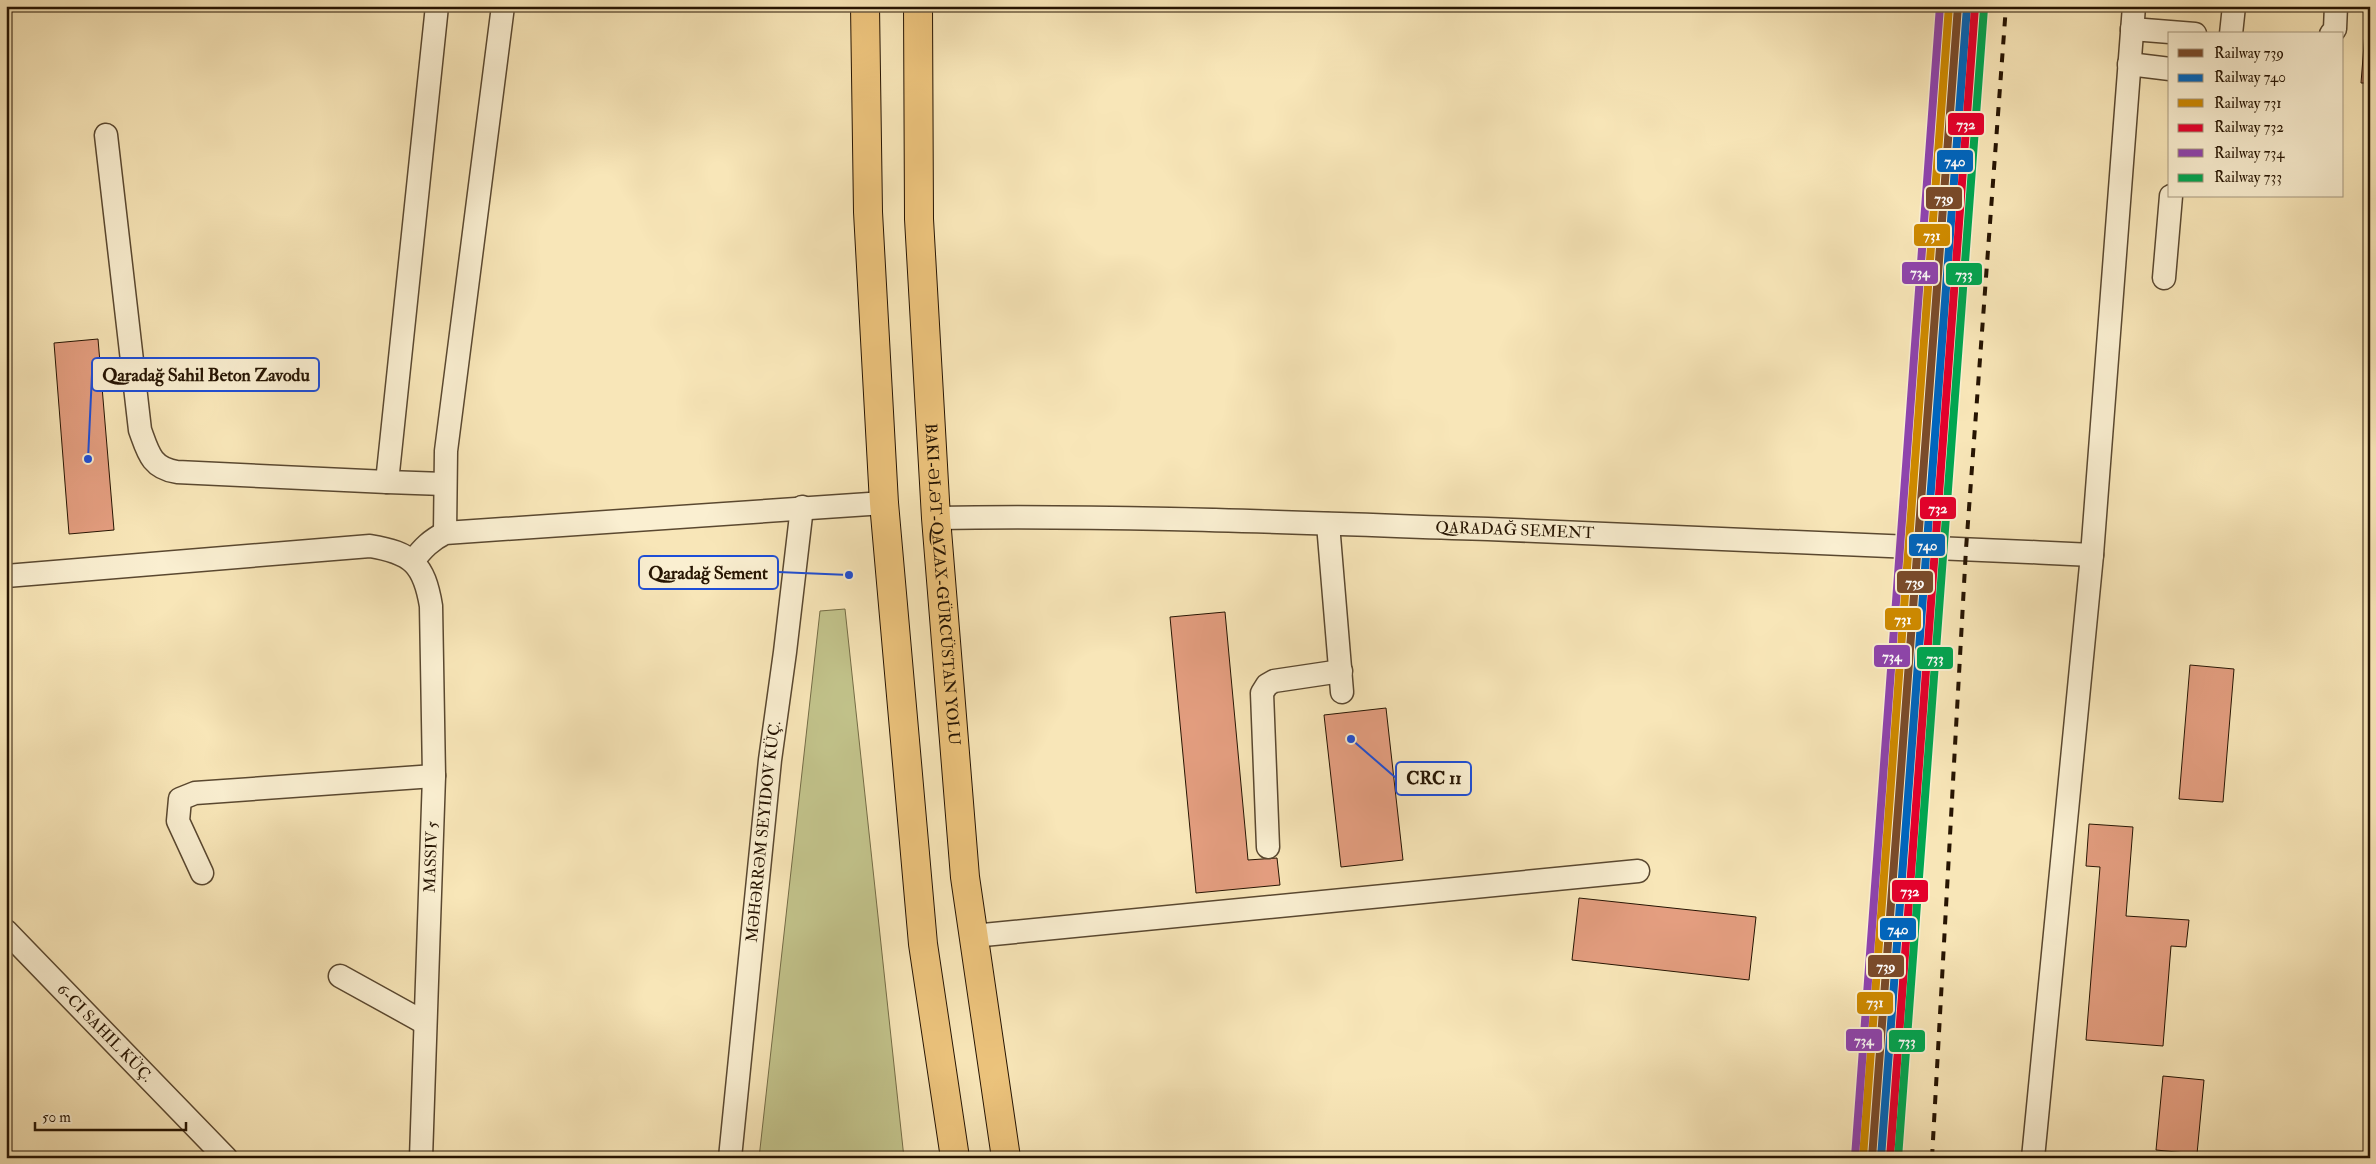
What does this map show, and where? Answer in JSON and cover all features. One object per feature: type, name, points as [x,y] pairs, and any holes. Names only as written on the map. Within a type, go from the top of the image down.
[{"type":"highway","points":[[865,6],[868,212],[884,503],[923,944],[955,1158]]},
{"type":"highway","points":[[918,6],[919,219],[936,518],[965,877],[1006,1158]]},
{"type":"street","points":[[387,482],[437,6]]},
{"type":"street","points":[[446,533],[444,484],[446,451],[503,6]]},
{"type":"street","points":[[2033,1158],[2092,555],[2134,6]]},
{"type":"street","points":[[2231,32],[2234,6]]},
{"type":"street","points":[[2333,32],[2335,29],[2336,6]]},
{"type":"street","points":[[2132,29],[2170,32]]},
{"type":"street","points":[[2129,64],[2168,69]]},
{"type":"street","points":[[106,135],[140,430],[147,450],[154,462],[165,470],[177,472],[444,484]]},
{"type":"street","points":[[2164,278],[2171,198]]},
{"type":"street","points":[[6,576],[370,546],[389,549],[413,560],[422,548],[435,538],[446,533],[802,507],[884,503]]},
{"type":"street","name":"MƏHƏRRƏM SEYIDOV KÜÇ.","points":[[730,1158],[770,760],[802,507]]},
{"type":"street","name":"QARADAĞ SEMENT","points":[[936,518],[1040,517],[1328,524],[1916,546],[2092,555]]},
{"type":"street","points":[[1268,847],[1262,693],[1266,685],[1274,681],[1342,681],[1328,524]]},
{"type":"street","name":"MASSIV 5","points":[[413,560],[420,568],[428,586],[431,606],[434,776],[421,1158]]},
{"type":"street","points":[[202,873],[178,822],[180,799],[195,793],[434,776]]},
{"type":"street","points":[[973,936],[1638,871]]},
{"type":"street","points":[[6,931],[226,1158]]},
{"type":"street","points":[[340,976],[425,1023]]},
{"type":"green space","points":[[845,609],[904,1158],[759,1158],[820,611]]},
{"type":"building","points":[[2367,6],[2370,6],[2370,83],[2361,83]]},
{"type":"building","points":[[98,339],[114,530],[69,534],[54,343]]},
{"type":"building","points":[[1225,612],[1248,860],[1277,858],[1280,885],[1196,893],[1170,617]]},
{"type":"building","points":[[2190,665],[2234,669],[2223,802],[2179,799]]},
{"type":"building","points":[[1386,708],[1403,860],[1341,867],[1324,715]]},
{"type":"building","points":[[2089,824],[2133,827],[2126,916],[2189,920],[2186,947],[2171,946],[2163,1046],[2086,1040],[2100,867],[2086,866]]},
{"type":"building","points":[[1579,898],[1756,917],[1749,980],[1572,960]]},
{"type":"building","points":[[2163,1076],[2204,1080],[2197,1154],[2156,1150]]},
{"type":"railway","points":[[1887,1158],[1974,6]]},
{"type":"railway","points":[[1932,1158],[1966,549],[2006,6]]},
{"type":"rail line","name":"734","points":[[1855,1157],[1940,6]]},
{"type":"rail line","name":"731","points":[[1863,1157],[1949,6]]},
{"type":"rail line","name":"739","points":[[1872,1158],[1958,6]]},
{"type":"rail line","name":"740","points":[[1881,1158],[1967,7]]},
{"type":"rail line","name":"732","points":[[1890,1158],[1975,7]]},
{"type":"rail line","name":"733","points":[[1898,1158],[1984,8]]},
{"type":"place","name":"Qaradağ Sahil Beton Zavodu","points":[[88,459]]},
{"type":"place","name":"Qaradağ Sement","points":[[849,575]]},
{"type":"place","name":"CRC 11","points":[[1351,739]]}]
